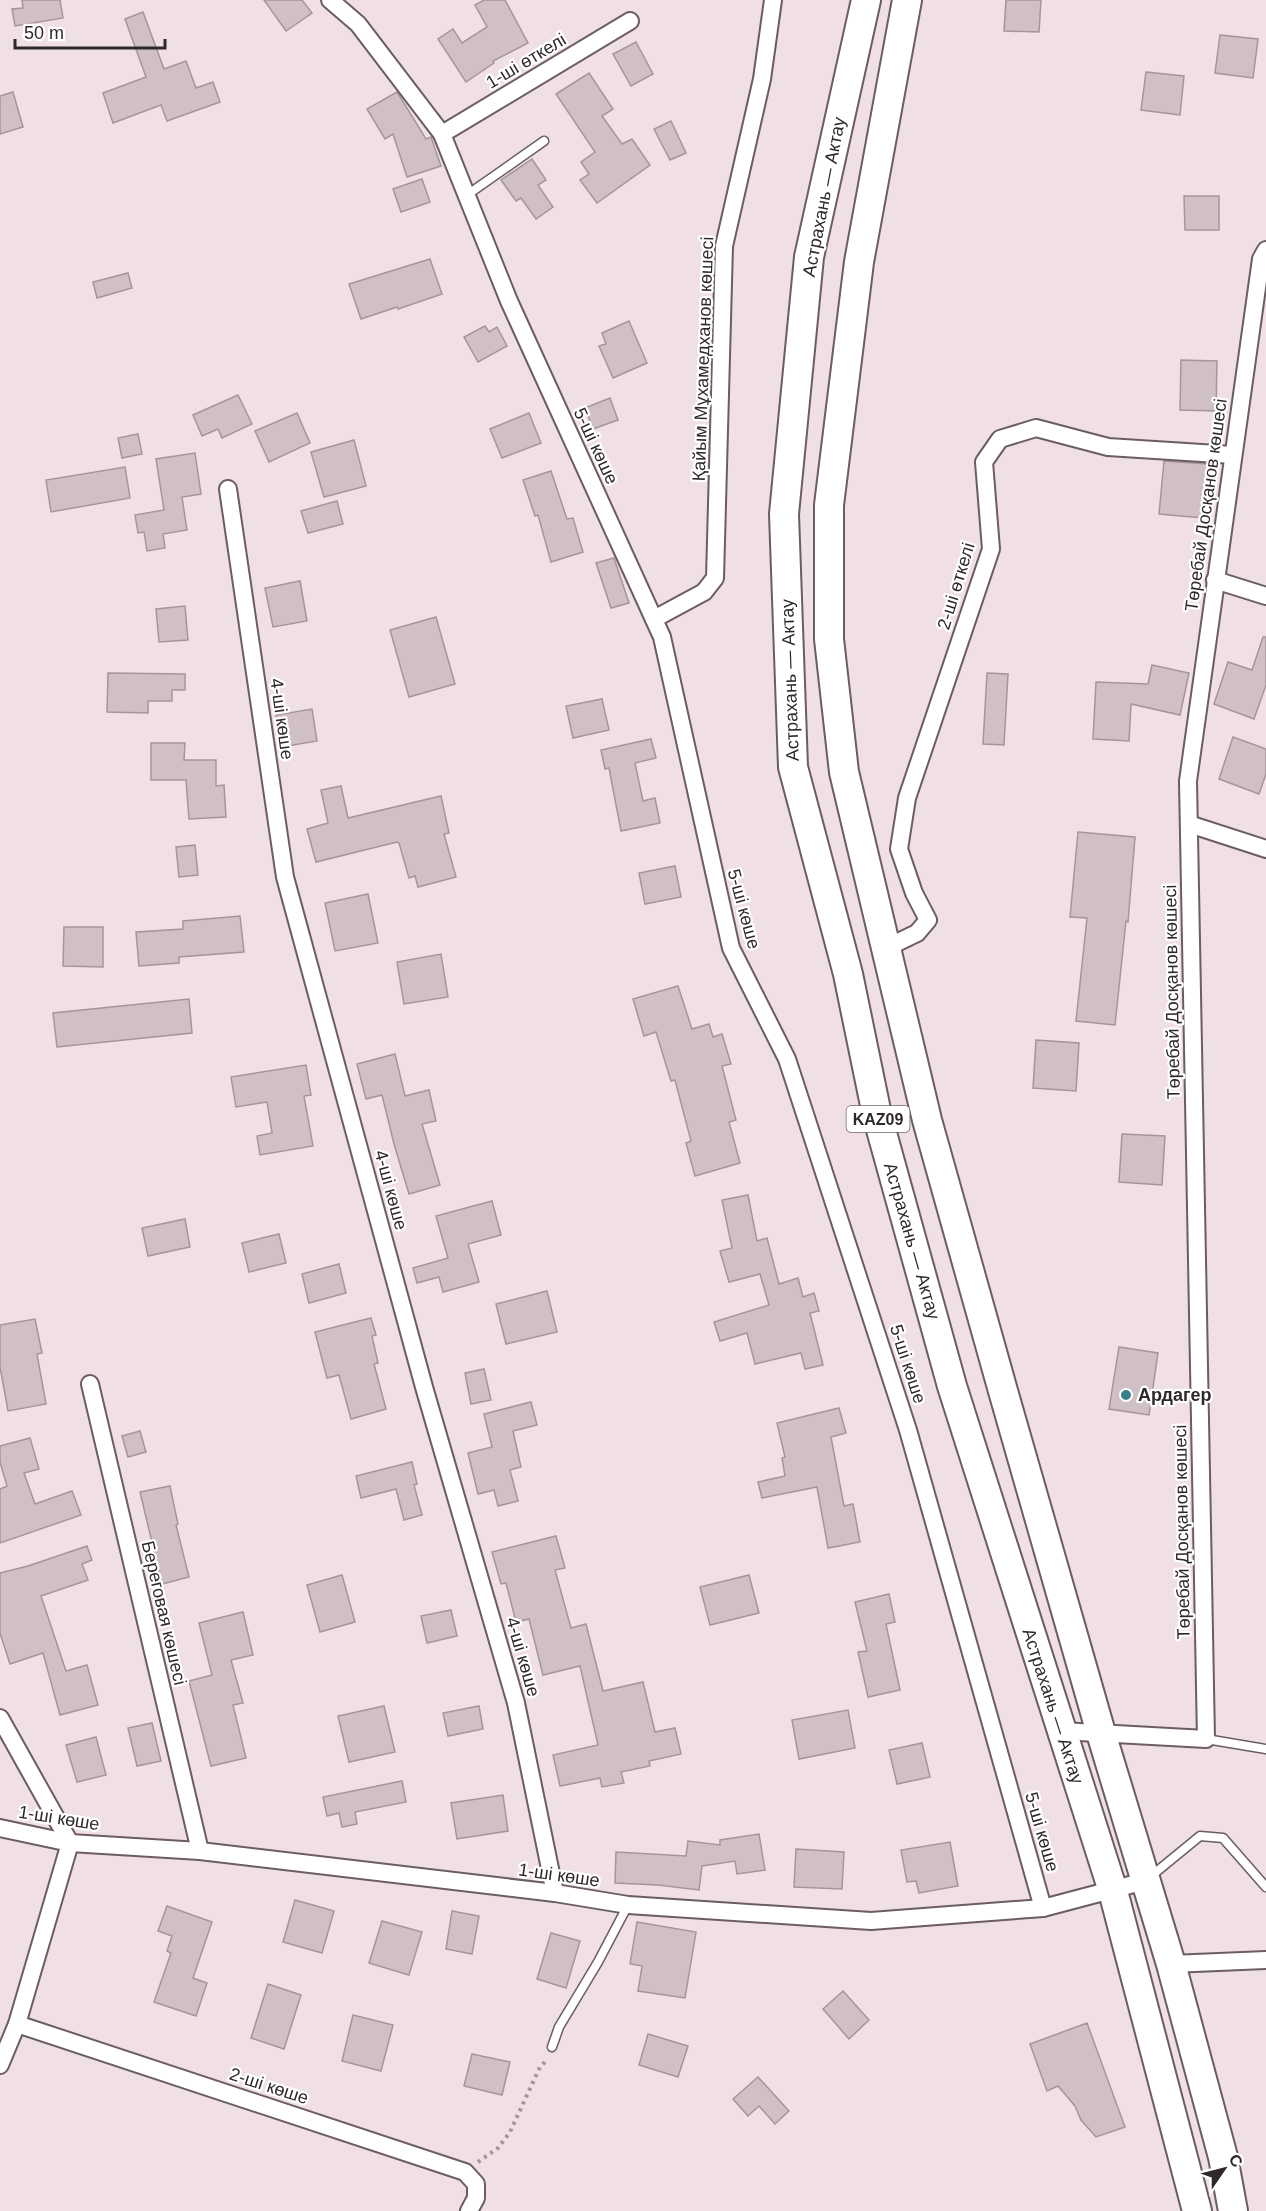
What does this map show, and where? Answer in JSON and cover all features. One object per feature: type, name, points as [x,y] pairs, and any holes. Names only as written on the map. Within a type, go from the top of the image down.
[{"type":"highway","name":"Астрахань — Актау","points":[[866,0],[809,257],[784,514],[793,767],[848,974],[877,1115],[949,1375],[1113,1891],[1197,2211]]},
{"type":"highway","name":"Астрахань — Актау","points":[[907,0],[859,262],[829,505],[829,639],[844,772],[934,1143],[1101,1733],[1171,1964],[1223,2157],[1233,2211]]},
{"type":"street","name":"5-шi көше","points":[[330,0],[358,24],[442,134],[509,301],[662,637],[731,948],[787,1059],[905,1419],[1043,1908]]},
{"type":"street","name":"Қайым Мұхамедханов көшесi","points":[[654,619],[705,592],[716,578],[724,246],[762,79],[773,0]]},
{"type":"street","name":"1-ші өткелі","points":[[442,134],[630,21]]},
{"type":"street","name":"Төребай Досқанов көшесі","points":[[1206,1739],[1188,781],[1261,259],[1266,250]]},
{"type":"street","name":"2-ші өткелі","points":[[886,948],[917,933],[928,920],[914,893],[899,849],[907,798],[991,549],[984,462],[999,439],[1036,428],[1108,447],[1233,455]]},
{"type":"street","name":"4-шi көше","points":[[228,489],[285,876],[424,1387],[516,1703],[555,1893]]},
{"type":"street","points":[[1215,580],[1266,596]]},
{"type":"street","points":[[1189,824],[1266,849]]},
{"type":"street","name":"Береговая көшесі","points":[[90,1384],[200,1851]]},
{"type":"street","points":[[0,1718],[70,1844],[17,2024],[0,2065]]},
{"type":"street","points":[[1061,1731],[1206,1739]]},
{"type":"street","name":"1-ші көше","points":[[0,1828],[70,1844],[200,1851],[555,1893],[628,1905],[871,1921],[1043,1908],[1145,1881]]},
{"type":"street","points":[[1171,1964],[1266,1960]]},
{"type":"street","name":"2-ші көше","points":[[17,2024],[465,2172]]},
{"type":"street","points":[[465,2172],[476,2184],[476,2198],[469,2211]]},
{"type":"lane","points":[[467,195],[544,141]]},
{"type":"lane","points":[[1206,1739],[1266,1749]]},
{"type":"lane","points":[[1145,1881],[1200,1836],[1223,1838],[1266,1887]]},
{"type":"lane","points":[[552,2047],[559,2027],[598,1962],[628,1905]]},
{"type":"path","points":[[465,2172],[498,2148],[510,2132],[540,2067],[548,2060],[552,2047]]},
{"type":"building","points":[[22,0],[60,0],[63,18],[15,26],[12,9],[23,8]]},
{"type":"building","points":[[264,0],[302,0],[312,13],[286,31]]},
{"type":"building","points":[[484,0],[505,0],[528,43],[493,61],[494,63],[466,82],[438,39],[453,29],[462,43],[487,27],[475,5]]},
{"type":"building","points":[[1006,0],[1041,0],[1039,32],[1004,31]]},
{"type":"building","points":[[143,12],[164,69],[186,61],[196,88],[213,82],[220,102],[167,121],[161,105],[113,123],[103,93],[146,77],[125,19]]},
{"type":"building","points":[[1220,35],[1258,39],[1253,78],[1215,73]]},
{"type":"building","points":[[636,42],[653,74],[631,86],[613,54]]},
{"type":"building","points":[[1146,72],[1184,76],[1180,115],[1141,110]]},
{"type":"building","points":[[589,73],[613,109],[602,116],[622,144],[632,139],[650,165],[597,203],[580,180],[589,174],[581,162],[595,152],[556,94]]},
{"type":"building","points":[[13,92],[23,127],[0,134],[0,96]]},
{"type":"building","points":[[397,92],[426,139],[431,137],[441,166],[407,177],[393,134],[385,139],[367,109]]},
{"type":"building","points":[[671,121],[686,153],[670,160],[654,129]]},
{"type":"building","points":[[532,159],[546,180],[538,185],[553,207],[536,219],[521,198],[516,201],[501,180]]},
{"type":"building","points":[[422,179],[430,202],[401,212],[393,189]]},
{"type":"building","points":[[1184,196],[1219,196],[1219,230],[1185,230]]},
{"type":"building","points":[[430,259],[442,294],[361,319],[349,284]]},
{"type":"building","points":[[128,273],[132,288],[97,298],[93,282]]},
{"type":"building","points":[[629,321],[647,363],[613,378],[599,346],[606,344],[602,333]]},
{"type":"building","points":[[485,326],[489,332],[497,327],[507,346],[478,362],[464,337]]},
{"type":"building","points":[[1181,360],[1217,361],[1216,411],[1180,410]]},
{"type":"building","points":[[238,395],[252,424],[222,438],[218,429],[202,436],[193,415]]},
{"type":"building","points":[[610,398],[618,420],[593,429],[585,408]]},
{"type":"building","points":[[297,413],[310,443],[269,462],[255,431]]},
{"type":"building","points":[[529,413],[541,443],[502,458],[490,429]]},
{"type":"building","points":[[138,434],[142,454],[122,458],[118,438]]},
{"type":"building","points":[[354,440],[366,486],[324,497],[311,452]]},
{"type":"building","points":[[195,453],[201,494],[182,497],[187,530],[163,534],[165,548],[147,551],[144,532],[138,533],[135,515],[164,510],[156,459]]},
{"type":"building","points":[[1164,461],[1208,464],[1203,518],[1159,514]]},
{"type":"building","points":[[125,467],[130,498],[51,512],[46,480]]},
{"type":"building","points":[[551,471],[567,519],[573,518],[583,552],[551,562],[538,515],[535,516],[523,480]]},
{"type":"building","points":[[337,501],[343,524],[308,533],[301,511]]},
{"type":"building","points":[[614,558],[629,603],[611,608],[596,563]]},
{"type":"building","points":[[300,581],[307,621],[273,627],[265,588]]},
{"type":"building","points":[[185,606],[188,640],[159,642],[156,609]]},
{"type":"building","points":[[436,617],[455,684],[409,697],[390,630]]},
{"type":"building","points":[[1263,637],[1266,637],[1266,685],[1254,719],[1214,704],[1228,662],[1252,670]]},
{"type":"building","points":[[1152,665],[1189,673],[1180,715],[1131,704],[1129,741],[1093,739],[1096,682],[1148,684]]},
{"type":"building","points":[[108,673],[185,674],[185,690],[172,690],[172,701],[148,701],[148,713],[107,712]]},
{"type":"building","points":[[987,673],[1008,674],[1004,745],[983,744]]},
{"type":"building","points":[[602,699],[609,730],[573,738],[566,706]]},
{"type":"building","points":[[312,709],[317,741],[282,747],[276,715]]},
{"type":"building","points":[[1233,737],[1266,749],[1266,774],[1259,794],[1219,779]]},
{"type":"building","points":[[651,739],[656,758],[635,763],[643,801],[655,798],[660,823],[621,831],[609,768],[605,769],[601,750]]},
{"type":"building","points":[[151,743],[185,743],[184,760],[216,760],[216,786],[224,785],[226,817],[189,819],[186,780],[151,780]]},
{"type":"building","points":[[341,786],[348,818],[441,796],[449,833],[444,834],[456,877],[418,887],[415,876],[409,878],[397,842],[316,862],[307,829],[328,823],[321,790]]},
{"type":"building","points":[[1078,832],[1135,837],[1128,922],[1126,921],[1115,1025],[1076,1021],[1087,918],[1070,917]]},
{"type":"building","points":[[195,845],[198,875],[179,877],[176,847]]},
{"type":"building","points":[[675,866],[681,897],[645,904],[639,873]]},
{"type":"building","points":[[368,894],[378,943],[335,951],[325,903]]},
{"type":"building","points":[[240,916],[244,952],[179,957],[179,963],[139,966],[136,932],[183,929],[183,921]]},
{"type":"building","points":[[64,927],[103,927],[103,967],[63,966]]},
{"type":"building","points":[[441,954],[448,997],[404,1004],[397,962]]},
{"type":"building","points":[[678,986],[692,1029],[709,1024],[713,1037],[722,1034],[731,1064],[722,1066],[736,1120],[729,1122],[740,1163],[695,1176],[686,1143],[691,1141],[675,1080],[671,1081],[656,1032],[644,1036],[633,999]]},
{"type":"building","points":[[189,999],[192,1033],[57,1047],[53,1013]]},
{"type":"building","points":[[1036,1040],[1079,1043],[1076,1091],[1033,1088]]},
{"type":"building","points":[[395,1054],[405,1096],[429,1090],[436,1121],[422,1124],[440,1185],[409,1194],[382,1095],[366,1099],[357,1064]]},
{"type":"building","points":[[306,1065],[311,1095],[304,1096],[313,1146],[260,1155],[257,1136],[272,1133],[267,1102],[236,1107],[231,1077]]},
{"type":"building","points":[[1122,1134],[1165,1136],[1162,1185],[1119,1182]]},
{"type":"building","points":[[748,1195],[757,1241],[767,1238],[779,1284],[798,1278],[803,1297],[814,1293],[819,1311],[810,1313],[823,1365],[805,1369],[801,1353],[755,1364],[747,1333],[720,1341],[714,1322],[769,1305],[760,1274],[729,1282],[720,1251],[732,1248],[722,1200]]},
{"type":"building","points":[[492,1201],[501,1235],[468,1244],[479,1282],[443,1292],[439,1277],[417,1283],[413,1268],[448,1258],[436,1216]]},
{"type":"building","points":[[185,1219],[190,1247],[148,1256],[142,1228]]},
{"type":"building","points":[[279,1234],[286,1263],[249,1272],[242,1243]]},
{"type":"building","points":[[339,1264],[346,1293],[309,1303],[302,1274]]},
{"type":"building","points":[[547,1291],[557,1332],[506,1344],[496,1304]]},
{"type":"building","points":[[371,1318],[376,1335],[372,1336],[378,1363],[374,1364],[386,1409],[351,1419],[339,1375],[327,1378],[315,1332]]},
{"type":"building","points":[[35,1319],[42,1353],[37,1354],[46,1404],[8,1411],[0,1367],[0,1325]]},
{"type":"building","points":[[1119,1347],[1158,1353],[1149,1415],[1109,1409]]},
{"type":"building","points":[[484,1369],[491,1400],[471,1404],[465,1373]]},
{"type":"building","points":[[531,1402],[537,1425],[513,1431],[521,1467],[510,1470],[518,1501],[498,1506],[494,1490],[478,1494],[468,1453],[492,1447],[484,1414]]},
{"type":"building","points":[[839,1408],[846,1433],[831,1437],[844,1506],[853,1504],[860,1542],[828,1548],[817,1487],[762,1498],[758,1482],[785,1476],[782,1458],[785,1457],[777,1423]]},
{"type":"building","points":[[140,1431],[146,1452],[128,1457],[122,1436]]},
{"type":"building","points":[[30,1438],[39,1469],[24,1473],[35,1504],[72,1491],[81,1515],[0,1543],[0,1489],[7,1486],[0,1462],[0,1446]]},
{"type":"building","points":[[412,1462],[417,1484],[414,1485],[422,1515],[404,1520],[396,1489],[361,1498],[356,1476]]},
{"type":"building","points":[[170,1486],[178,1524],[176,1525],[189,1577],[162,1584],[140,1492]]},
{"type":"building","points":[[556,1536],[565,1568],[555,1570],[571,1628],[586,1624],[603,1691],[643,1682],[655,1732],[675,1728],[681,1754],[649,1761],[650,1766],[621,1772],[624,1783],[602,1787],[600,1778],[560,1786],[553,1755],[598,1745],[580,1666],[543,1675],[529,1619],[516,1622],[506,1583],[501,1584],[492,1552]]},
{"type":"building","points":[[87,1546],[92,1560],[82,1564],[88,1580],[41,1596],[66,1671],[87,1665],[98,1705],[60,1715],[43,1653],[10,1664],[0,1633],[0,1573]]},
{"type":"building","points":[[342,1575],[355,1622],[320,1632],[307,1585]]},
{"type":"building","points":[[749,1575],[759,1613],[710,1625],[700,1587]]},
{"type":"building","points":[[889,1594],[895,1622],[886,1624],[900,1690],[868,1697],[858,1652],[867,1651],[855,1602]]},
{"type":"building","points":[[451,1610],[457,1636],[427,1643],[421,1616]]},
{"type":"building","points":[[243,1612],[253,1655],[231,1660],[243,1703],[233,1705],[246,1758],[211,1766],[189,1681],[212,1675],[199,1623]]},
{"type":"building","points":[[384,1706],[395,1752],[349,1762],[338,1716]]},
{"type":"building","points":[[479,1706],[483,1729],[448,1736],[443,1713]]},
{"type":"building","points":[[848,1710],[855,1748],[799,1759],[792,1720]]},
{"type":"building","points":[[152,1723],[161,1761],[137,1766],[128,1728]]},
{"type":"building","points":[[96,1737],[106,1775],[77,1782],[66,1745]]},
{"type":"building","points":[[922,1743],[930,1777],[897,1784],[889,1750]]},
{"type":"building","points":[[402,1781],[406,1802],[355,1812],[357,1824],[342,1827],[339,1813],[327,1816],[323,1797]]},
{"type":"building","points":[[503,1795],[508,1831],[457,1839],[451,1803]]},
{"type":"building","points":[[759,1834],[765,1870],[737,1874],[735,1861],[702,1866],[699,1890],[615,1883],[616,1852],[686,1856],[688,1841],[720,1845],[720,1840]]},
{"type":"building","points":[[950,1842],[958,1886],[919,1893],[916,1881],[907,1882],[901,1850]]},
{"type":"building","points":[[796,1849],[844,1852],[842,1889],[794,1887]]},
{"type":"building","points":[[295,1900],[334,1911],[322,1953],[283,1942]]},
{"type":"building","points":[[167,1906],[212,1922],[193,1978],[207,1983],[196,2016],[154,2002],[171,1953],[167,1951],[172,1936],[158,1931]]},
{"type":"building","points":[[452,1911],[479,1916],[472,1954],[446,1949]]},
{"type":"building","points":[[382,1921],[422,1932],[409,1975],[369,1963]]},
{"type":"building","points":[[637,1922],[696,1932],[685,1998],[638,1991],[642,1966],[630,1964]]},
{"type":"building","points":[[551,1933],[580,1941],[566,1988],[537,1979]]},
{"type":"building","points":[[268,1984],[301,1995],[284,2049],[251,2038]]},
{"type":"building","points":[[843,1991],[869,2020],[849,2039],[823,2009]]},
{"type":"building","points":[[353,2015],[393,2025],[381,2071],[342,2061]]},
{"type":"building","points":[[1087,2023],[1125,2127],[1096,2137],[1081,2120],[1075,2106],[1058,2086],[1047,2091],[1030,2044]]},
{"type":"building","points":[[648,2034],[688,2046],[678,2077],[639,2065]]},
{"type":"building","points":[[472,2054],[510,2062],[502,2095],[464,2086]]},
{"type":"building","points":[[758,2077],[789,2111],[775,2124],[759,2106],[748,2116],[733,2099]]},
{"type":"place","name":"Ардагер","points":[[1126,1395]]}]
